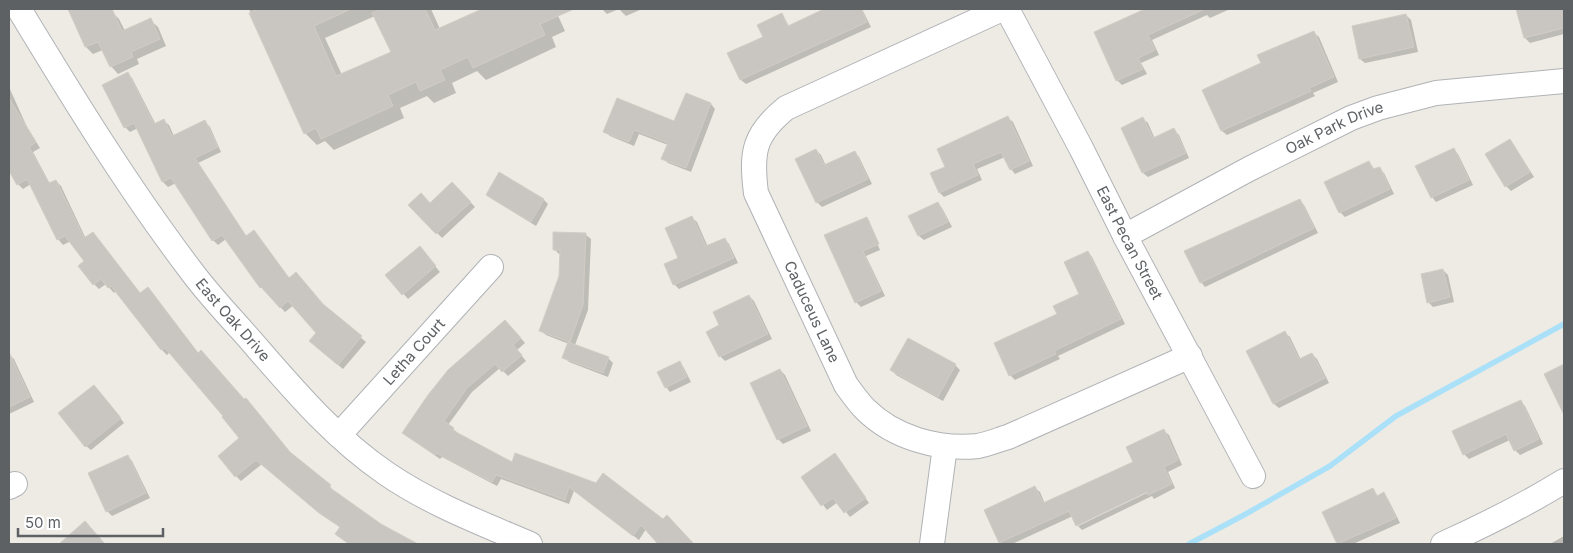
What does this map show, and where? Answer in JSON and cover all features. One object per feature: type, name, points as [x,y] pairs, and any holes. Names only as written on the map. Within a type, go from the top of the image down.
[{"type":"street","name":"East Oak Drive","points":[[19,9],[76,103],[149,213],[193,274],[299,396],[338,435],[386,473],[427,500],[530,544]]},
{"type":"street","name":"Caduceus Lane","points":[[1002,9],[786,108],[770,121],[757,142],[752,167],[756,193],[846,385],[865,409],[883,425],[902,435],[945,446],[979,446],[1008,437],[1190,356]]},
{"type":"street","name":"East Pecan Street","points":[[1008,9],[1125,236],[1253,476]]},
{"type":"street","name":"Oak Park Drive","points":[[1125,236],[1249,169],[1351,118],[1378,108],[1436,93],[1564,81]]},
{"type":"street","name":"Letha Court","points":[[338,435],[491,266]]},
{"type":"street","points":[[932,544],[945,446]]},
{"type":"street","points":[[1443,544],[1496,520],[1564,481]]},
{"type":"building","points":[[68,9],[112,9],[122,31],[151,18],[160,39],[131,52],[133,57],[110,67],[98,42],[85,47]]},
{"type":"building","points":[[258,9],[351,9],[314,26],[336,76],[391,52],[372,13],[381,9],[425,9],[435,30],[482,9],[574,9],[540,24],[545,35],[473,68],[468,57],[440,70],[445,80],[420,91],[416,82],[388,95],[393,106],[321,139],[316,128],[304,134],[249,13]]},
{"type":"building","points":[[824,9],[861,9],[867,22],[740,80],[727,53],[763,37],[757,25],[782,13],[788,26]]},
{"type":"building","points":[[1145,9],[1205,9],[1148,35],[1155,50],[1138,58],[1143,69],[1116,81],[1094,32]]},
{"type":"building","points":[[1516,9],[1564,9],[1564,28],[1524,38]]},
{"type":"building","points":[[1406,14],[1414,47],[1359,59],[1352,26]]},
{"type":"building","points":[[1314,31],[1334,77],[1309,88],[1311,91],[1221,131],[1202,90],[1261,63],[1257,55]]},
{"type":"building","points":[[128,72],[154,124],[164,119],[172,136],[205,120],[218,147],[195,158],[246,236],[254,230],[289,278],[296,272],[323,304],[362,336],[338,365],[309,341],[316,333],[288,301],[280,308],[260,288],[222,235],[212,241],[171,178],[162,182],[134,123],[124,128],[102,85]]},
{"type":"building","points":[[686,93],[711,103],[686,168],[661,159],[668,143],[634,130],[629,142],[603,132],[617,98],[674,121]]},
{"type":"building","points":[[9,98],[36,142],[29,147],[49,183],[56,180],[84,238],[93,232],[140,293],[148,287],[198,353],[201,350],[244,399],[246,398],[290,452],[331,485],[329,487],[381,524],[418,544],[349,544],[335,534],[340,527],[319,513],[256,460],[235,477],[218,456],[239,438],[223,416],[165,348],[161,350],[111,286],[108,288],[101,279],[93,285],[78,266],[84,261],[65,236],[57,240],[27,179],[17,185],[9,171]]},
{"type":"building","points":[[1008,116],[1029,161],[1010,170],[1001,152],[973,164],[978,175],[939,193],[930,173],[945,167],[937,149]]},
{"type":"building","points":[[1143,117],[1153,138],[1174,128],[1186,153],[1142,173],[1121,128]]},
{"type":"building","points":[[1510,139],[1530,172],[1505,187],[1485,154]]},
{"type":"building","points":[[1454,148],[1469,180],[1431,198],[1415,166]]},
{"type":"building","points":[[816,149],[824,165],[855,151],[868,179],[816,203],[795,159]]},
{"type":"building","points":[[1369,161],[1373,169],[1380,167],[1390,189],[1339,213],[1324,182]]},
{"type":"building","points":[[499,172],[544,199],[531,222],[486,195]]},
{"type":"building","points":[[452,182],[471,202],[436,234],[408,205],[421,193],[430,203]]},
{"type":"building","points":[[1300,199],[1314,228],[1200,283],[1184,251]]},
{"type":"building","points":[[938,202],[948,222],[918,236],[908,216]]},
{"type":"building","points":[[692,216],[706,246],[725,238],[734,258],[673,285],[664,264],[678,258],[665,228]]},
{"type":"building","points":[[867,217],[879,244],[863,251],[881,291],[855,303],[824,235]]},
{"type":"building","points":[[553,232],[586,233],[583,305],[570,342],[539,331],[559,276],[560,250],[553,250]]},
{"type":"building","points":[[420,246],[436,266],[402,295],[385,275]]},
{"type":"building","points":[[1088,251],[1121,319],[1054,351],[1056,354],[1009,376],[994,343],[1057,314],[1053,306],[1079,294],[1064,262]]},
{"type":"building","points":[[1443,269],[1450,297],[1427,303],[1421,274]]},
{"type":"building","points":[[749,295],[768,334],[719,357],[706,332],[719,325],[713,312]]},
{"type":"building","points":[[505,320],[521,338],[513,345],[522,355],[502,372],[495,364],[467,388],[444,421],[454,428],[452,430],[512,462],[515,453],[596,483],[603,473],[663,519],[667,515],[694,544],[658,544],[641,525],[633,536],[569,487],[565,500],[496,475],[492,482],[436,453],[435,455],[402,433],[448,370]]},
{"type":"building","points":[[1285,331],[1299,359],[1312,353],[1325,378],[1273,404],[1246,351]]},
{"type":"building","points":[[908,338],[956,364],[938,397],[890,370]]},
{"type":"building","points":[[568,342],[609,357],[603,373],[562,358]]},
{"type":"building","points":[[9,352],[30,397],[9,407]]},
{"type":"building","points":[[680,361],[687,377],[665,388],[657,372]]},
{"type":"building","points":[[1564,364],[1564,415],[1544,374]]},
{"type":"building","points":[[780,369],[807,426],[777,440],[750,383]]},
{"type":"building","points":[[94,385],[121,418],[85,447],[58,413]]},
{"type":"building","points":[[1521,400],[1539,439],[1514,451],[1506,434],[1463,455],[1452,431]]},
{"type":"building","points":[[1164,429],[1178,460],[1164,467],[1172,484],[1148,495],[1147,492],[1076,526],[1069,511],[999,543],[984,510],[1035,486],[1043,503],[1133,462],[1126,447]]},
{"type":"building","points":[[835,453],[866,498],[844,513],[833,498],[821,506],[801,477]]},
{"type":"building","points":[[128,455],[146,493],[106,512],[88,473]]},
{"type":"building","points":[[1373,488],[1377,496],[1384,492],[1396,518],[1337,544],[1322,512]]},
{"type":"building","points":[[85,521],[105,544],[59,544]]},
{"type":"waterway","points":[[1189,544],[1330,466],[1396,416],[1564,324]]}]
